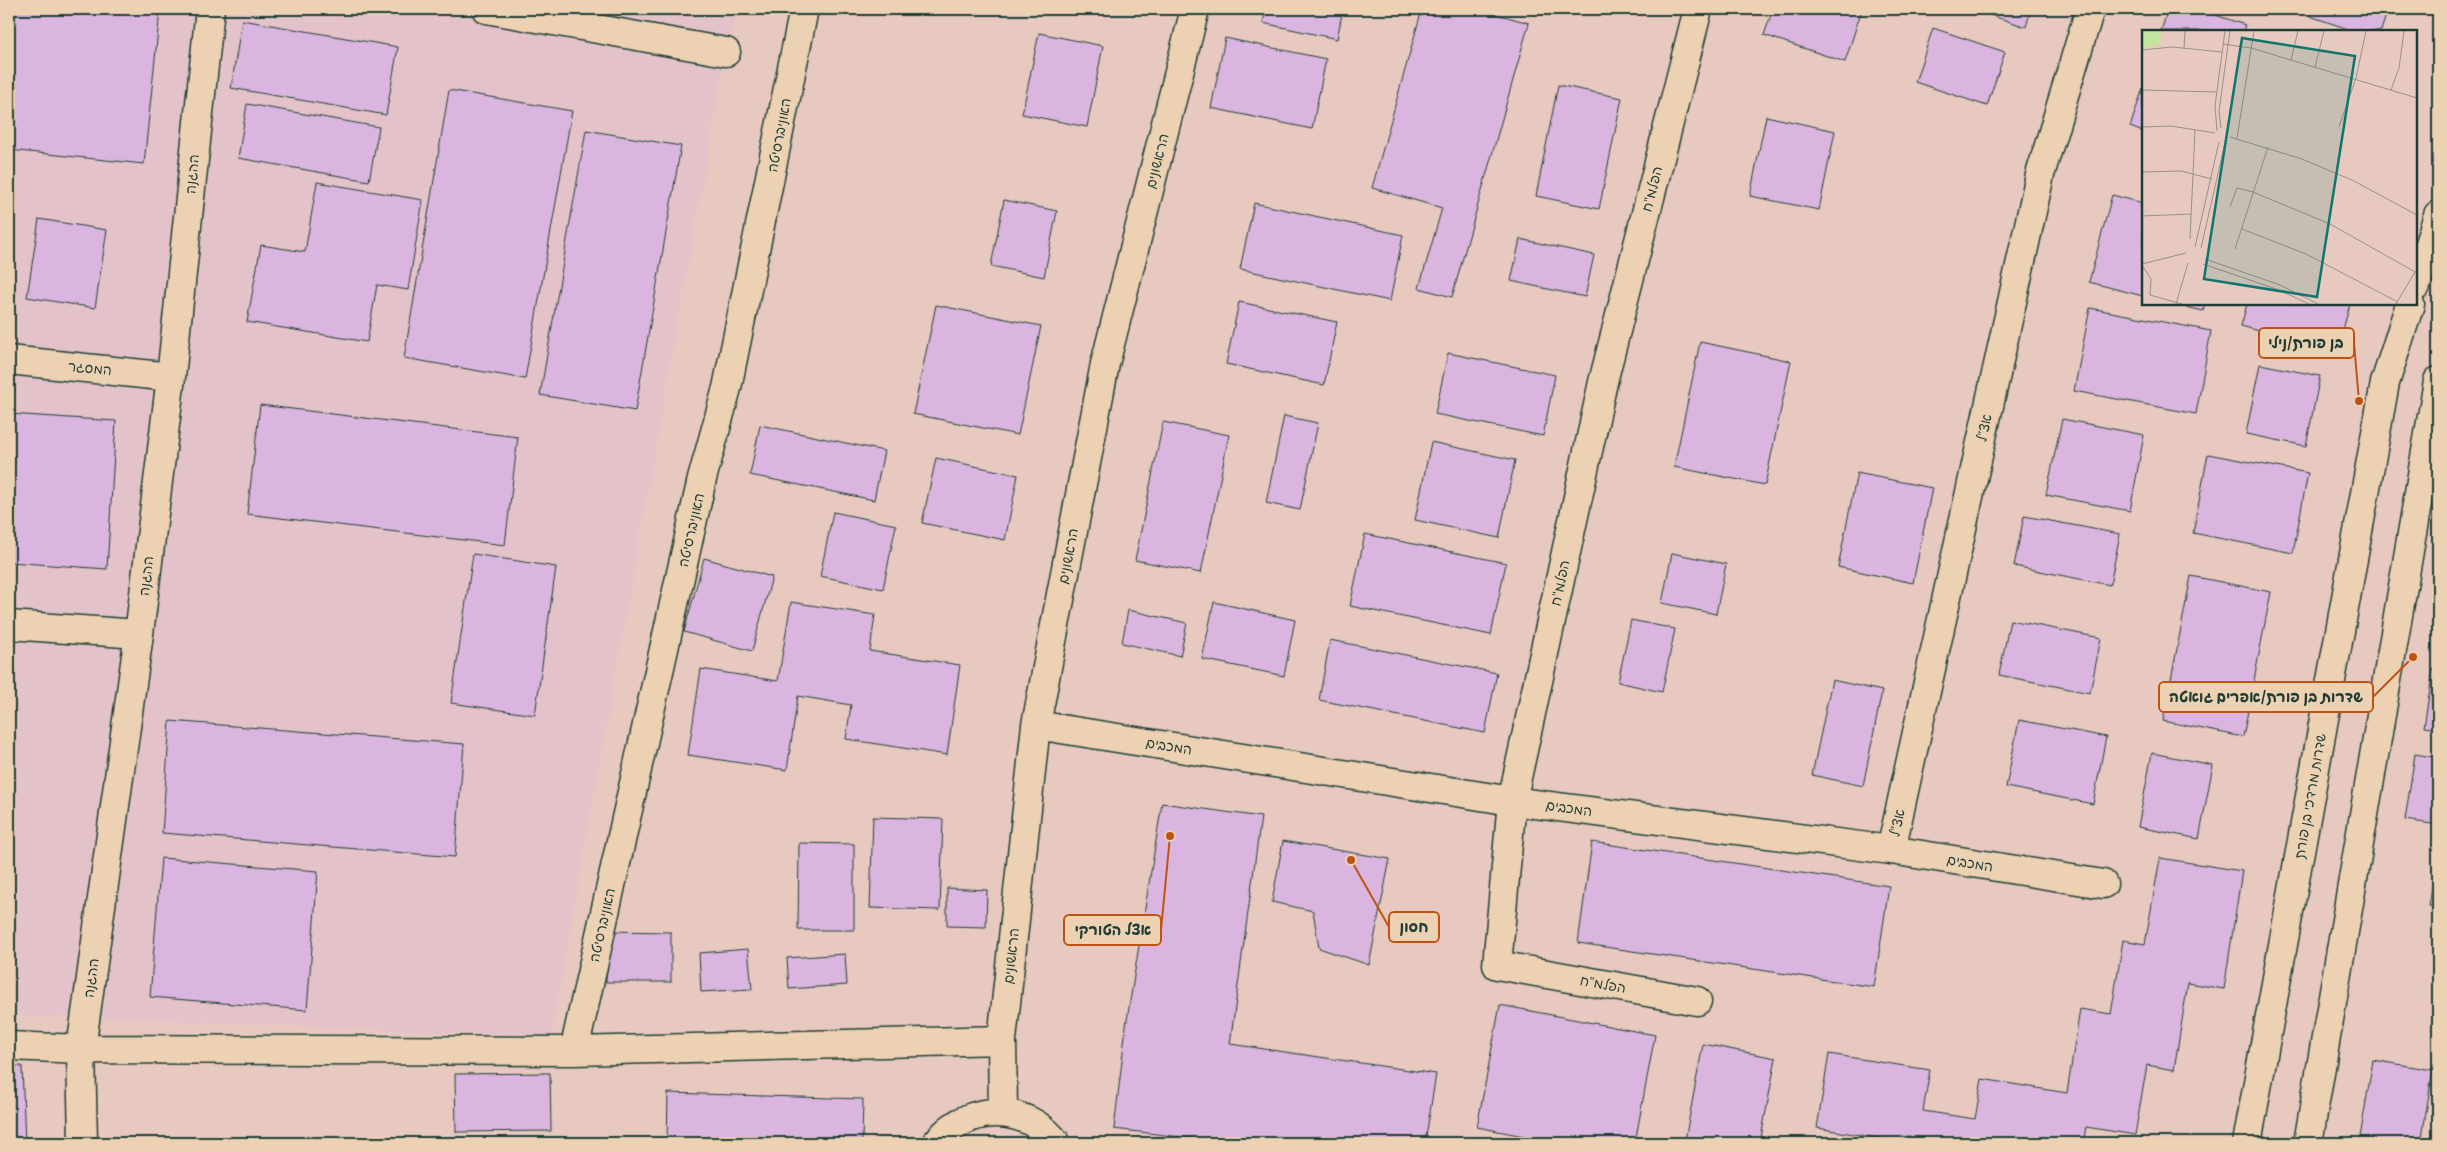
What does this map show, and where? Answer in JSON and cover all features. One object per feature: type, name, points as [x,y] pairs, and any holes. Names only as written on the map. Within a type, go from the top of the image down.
[{"type":"street","name":"ההגנה","points":[[83,1143],[81,1050],[139,634],[171,377],[210,9]]},
{"type":"street","points":[[486,9],[726,52]]},
{"type":"street","name":"האוניברסיטה","points":[[574,1051],[702,479],[728,388],[804,9]]},
{"type":"street","name":"הראשונים","points":[[1003,1112],[1002,1040],[1036,725],[1105,364],[1195,9]]},
{"type":"street","name":"הפלמ\"ח","points":[[1697,1001],[1497,965],[1512,801],[1603,382],[1698,9]]},
{"type":"street","name":"אצ\"ל","points":[[1891,850],[2040,176],[2090,9]]},
{"type":"street","points":[[2417,283],[2438,214]]},
{"type":"street","name":"שדרות מרדכי בן פורת","points":[[2247,1143],[2385,383],[2410,305]]},
{"type":"street","name":"המסגר","points":[[9,360],[171,377]]},
{"type":"street","points":[[2308,1143],[2438,381]]},
{"type":"street","points":[[9,625],[139,634]]},
{"type":"street","name":"המכבים","points":[[1036,725],[1512,801],[1891,850],[2103,884]]},
{"type":"street","points":[[9,1046],[81,1050],[574,1051],[1002,1040]]},
{"type":"street","points":[[936,1143],[952,1127],[976,1115],[1003,1112],[1027,1119],[1049,1134],[1056,1143]]},
{"type":"shaded area","points":[[9,9],[738,9],[726,52],[551,1037],[61,1016],[9,1016]]},
{"type":"building","points":[[9,9],[141,9],[160,11],[144,164],[9,150]]},
{"type":"building","points":[[1266,9],[1343,9],[1337,39],[1263,23]]},
{"type":"building","points":[[1422,9],[1478,9],[1529,23],[1452,297],[1419,288],[1442,208],[1372,188]]},
{"type":"building","points":[[1773,9],[1862,9],[1845,62],[1764,35]]},
{"type":"building","points":[[1972,9],[2031,9],[2026,27]]},
{"type":"building","points":[[2168,9],[2198,9],[2245,25],[2243,30],[2161,30]]},
{"type":"building","points":[[2313,9],[2388,9],[2381,30],[2351,30],[2310,16]]},
{"type":"building","points":[[242,20],[398,47],[386,115],[231,88]]},
{"type":"building","points":[[1933,28],[2005,52],[1987,106],[1915,82]]},
{"type":"building","points":[[1039,33],[1103,46],[1087,127],[1022,114]]},
{"type":"building","points":[[1225,38],[1326,59],[1312,129],[1211,108]]},
{"type":"building","points":[[1558,85],[1622,98],[1599,209],[1536,196]]},
{"type":"building","points":[[449,90],[572,111],[525,379],[404,358]]},
{"type":"building","points":[[2142,91],[2142,132],[2130,127]]},
{"type":"building","points":[[247,104],[379,127],[369,181],[238,158]]},
{"type":"building","points":[[1766,116],[1835,131],[1819,210],[1750,196]]},
{"type":"building","points":[[586,130],[681,146],[635,411],[540,395]]},
{"type":"building","points":[[317,182],[423,200],[408,290],[377,285],[367,342],[247,322],[261,245],[305,252]]},
{"type":"building","points":[[2112,195],[2142,203],[2142,296],[2089,282]]},
{"type":"building","points":[[1004,200],[1057,211],[1044,277],[991,266]]},
{"type":"building","points":[[1254,203],[1403,235],[1390,301],[1240,269]]},
{"type":"building","points":[[39,219],[107,230],[95,308],[27,297]]},
{"type":"building","points":[[1520,239],[1594,255],[1585,297],[1511,281]]},
{"type":"building","points":[[1239,302],[1337,322],[1324,385],[1226,364]]},
{"type":"building","points":[[936,305],[1041,326],[1018,435],[913,414]]},
{"type":"building","points":[[2178,305],[2205,305],[2203,311]]},
{"type":"building","points":[[2247,305],[2350,305],[2337,352],[2241,326]]},
{"type":"building","points":[[2090,308],[2211,331],[2196,414],[2074,391]]},
{"type":"building","points":[[1700,342],[1791,361],[1765,485],[1674,467]]},
{"type":"building","points":[[1448,353],[1555,375],[1543,436],[1435,414]]},
{"type":"building","points":[[2260,364],[2320,376],[2306,446],[2246,434]]},
{"type":"building","points":[[260,405],[518,437],[505,545],[247,514]]},
{"type":"building","points":[[9,414],[116,421],[107,569],[9,562]]},
{"type":"building","points":[[1284,416],[1318,423],[1300,510],[1266,503]]},
{"type":"building","points":[[2062,419],[2144,435],[2130,511],[2046,495]]},
{"type":"building","points":[[1163,422],[1229,435],[1201,573],[1135,560]]},
{"type":"building","points":[[760,425],[884,451],[874,500],[750,475]]},
{"type":"building","points":[[1431,442],[1515,460],[1499,538],[1415,520]]},
{"type":"building","points":[[2208,454],[2308,473],[2293,553],[2193,533]]},
{"type":"building","points":[[936,458],[1018,475],[1005,540],[922,523]]},
{"type":"building","points":[[1857,473],[1932,488],[1913,583],[1838,567]]},
{"type":"building","points":[[833,512],[896,525],[883,589],[820,576]]},
{"type":"building","points":[[2024,516],[2120,534],[2110,585],[2014,566]]},
{"type":"building","points":[[1365,534],[1506,563],[1491,635],[1350,606]]},
{"type":"building","points":[[1672,553],[1726,564],[1716,614],[1662,603]]},
{"type":"building","points":[[473,554],[556,567],[535,715],[451,703]]},
{"type":"building","points":[[704,558],[772,577],[752,651],[684,632]]},
{"type":"building","points":[[2191,576],[2271,592],[2243,737],[2163,721]]},
{"type":"building","points":[[791,602],[875,615],[870,651],[960,665],[947,755],[846,739],[851,705],[798,696],[787,770],[688,755],[701,669],[778,681]]},
{"type":"building","points":[[1214,602],[1295,620],[1284,676],[1202,659]]},
{"type":"building","points":[[1128,610],[1187,623],[1180,656],[1122,643]]},
{"type":"building","points":[[1631,620],[1675,629],[1662,692],[1618,682]]},
{"type":"building","points":[[2010,620],[2101,638],[2090,693],[1999,675]]},
{"type":"building","points":[[1330,640],[1497,673],[1485,733],[1319,700]]},
{"type":"building","points":[[2433,669],[2438,670],[2438,729],[2424,727]]},
{"type":"building","points":[[1832,680],[1882,691],[1863,786],[1812,775]]},
{"type":"building","points":[[2019,720],[2106,737],[2093,804],[2006,787]]},
{"type":"building","points":[[170,721],[464,744],[455,857],[162,833]]},
{"type":"building","points":[[2152,753],[2213,765],[2199,839],[2138,827]]},
{"type":"building","points":[[2415,754],[2438,758],[2438,825],[2405,820]]},
{"type":"building","points":[[1162,803],[1261,817],[1230,1044],[1436,1074],[1425,1143],[1231,1143],[1114,1129],[1126,1026]]},
{"type":"building","points":[[873,817],[943,819],[940,910],[870,908]]},
{"type":"building","points":[[1283,841],[1390,859],[1369,965],[1319,948],[1313,911],[1272,902]]},
{"type":"building","points":[[1592,842],[1889,886],[1874,987],[1578,943]]},
{"type":"building","points":[[799,843],[854,844],[854,930],[798,930]]},
{"type":"building","points":[[161,858],[318,871],[307,1010],[150,997]]},
{"type":"building","points":[[2160,858],[2242,871],[2224,989],[2188,983],[2174,1070],[2147,1065],[2135,1135],[2086,1127],[2083,1143],[1883,1143],[1884,1139],[1817,1128],[1829,1054],[1930,1070],[1923,1111],[1975,1119],[1982,1079],[2067,1093],[2080,1009],[2111,1014],[2123,940],[2145,944]]},
{"type":"building","points":[[2435,868],[2438,869],[2438,908],[2429,906]]},
{"type":"building","points":[[947,888],[987,890],[986,927],[947,926]]},
{"type":"building","points":[[607,931],[671,932],[671,982],[606,982]]},
{"type":"building","points":[[748,949],[752,989],[701,992],[699,953]]},
{"type":"building","points":[[845,954],[847,985],[789,989],[787,958]]},
{"type":"building","points":[[1500,1005],[1655,1035],[1635,1143],[1560,1143],[1477,1127]]},
{"type":"building","points":[[1703,1044],[1776,1058],[1760,1143],[1700,1143],[1685,1140]]},
{"type":"building","points":[[2373,1060],[2433,1070],[2421,1143],[2359,1143]]},
{"type":"building","points":[[9,1066],[22,1066],[25,1143],[9,1143]]},
{"type":"building","points":[[550,1073],[551,1131],[456,1132],[455,1074]]},
{"type":"building","points":[[668,1093],[863,1099],[862,1143],[667,1143]]},
{"type":"place","name":"בן פורת/נילי","points":[[2359,401]]},
{"type":"place","name":"שדרות בן פורת/אפרים גואטה","points":[[2413,657]]},
{"type":"place","name":"אצל הטורקי","points":[[1170,836]]},
{"type":"place","name":"חסון","points":[[1351,860]]}]
